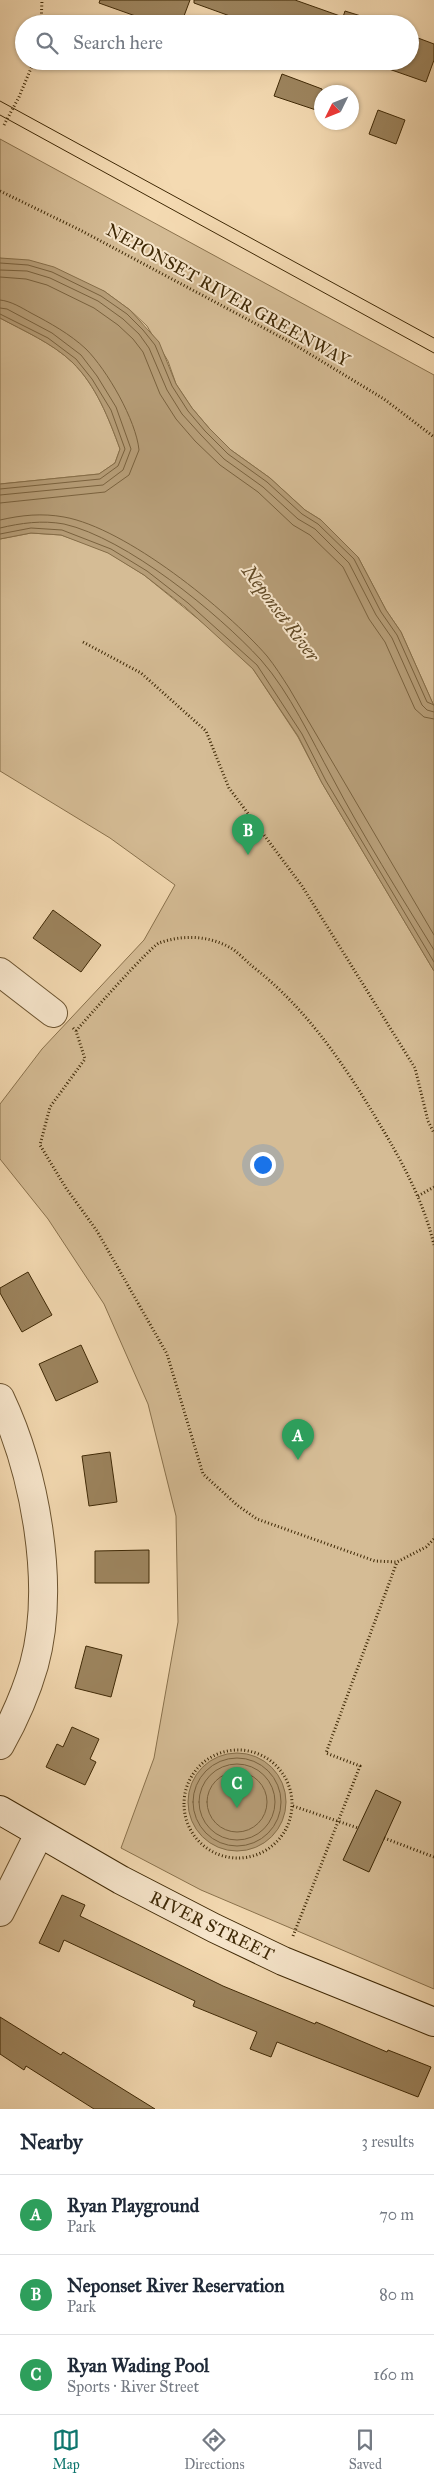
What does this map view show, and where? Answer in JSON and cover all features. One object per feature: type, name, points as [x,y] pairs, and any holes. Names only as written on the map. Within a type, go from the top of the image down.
[{"type":"street","points":[[0,972],[53,1013]]},
{"type":"street","points":[[0,1398],[17,1437],[30,1490],[40,1546],[42,1594],[39,1642],[34,1665],[19,1707],[0,1745]]},
{"type":"street","name":"RIVER STREET","points":[[0,1810],[39,1834],[182,1912],[283,1961],[434,2022]]},
{"type":"street","points":[[0,1912],[39,1834]]},
{"type":"path","points":[[41,15],[42,0]]},
{"type":"path","points":[[4,124],[19,97],[30,70]]},
{"type":"path","name":"NEPONSET RIVER GREENWAY","points":[[0,191],[80,230],[290,342],[384,399],[434,437]]},
{"type":"path","points":[[83,642],[140,673],[206,731],[229,788],[302,886],[415,1068],[428,1121],[434,1133]]},
{"type":"path","points":[[434,1245],[428,1218],[418,1196],[391,1143],[353,1078],[316,1028],[274,983],[228,946],[195,936],[157,943],[76,1031],[85,1059],[50,1107],[40,1145],[66,1188],[97,1231],[167,1354],[203,1474],[237,1505],[257,1519],[375,1561],[397,1562],[426,1547],[434,1539]]},
{"type":"path","points":[[418,1196],[434,1187]]},
{"type":"path","points":[[283,1961],[360,1766],[326,1753],[397,1562]]},
{"type":"path","points":[[232,1749],[251,1751],[268,1758],[281,1771],[290,1788],[293,1806],[289,1823],[281,1838],[268,1850],[252,1858],[234,1859],[217,1855],[201,1846],[190,1832],[184,1816],[183,1798],[188,1780],[199,1765],[214,1754],[232,1749]]},
{"type":"path","points":[[293,1806],[358,1828]]},
{"type":"path","points":[[384,1838],[434,1857]]},
{"type":"shaded area","points":[[0,139],[434,375],[434,706],[401,632],[386,610],[358,557],[321,520],[305,510],[270,478],[231,450],[209,428],[192,408],[176,384],[168,361],[147,326],[130,310],[104,291],[0,258]]},
{"type":"shaded area","points":[[0,318],[56,349],[81,371],[101,403],[116,438],[120,449],[115,463],[99,474],[0,484]]},
{"type":"shaded area","points":[[31,533],[61,535],[109,553],[144,575],[219,636],[253,669],[298,737],[322,783],[434,971],[434,1989],[201,1890],[121,1848],[154,1758],[178,1622],[176,1516],[148,1404],[104,1304],[48,1219],[0,1159],[0,1104],[42,1049],[144,940],[175,885],[110,838],[0,771],[0,539]]},
{"type":"water","name":"Neponset River","points":[[0,258],[29,260],[54,267],[104,291],[130,310],[159,342],[176,384],[192,408],[209,428],[231,450],[270,478],[305,510],[321,520],[358,557],[386,610],[401,632],[434,706],[434,971],[322,783],[298,736],[253,669],[185,607],[144,575],[108,553],[61,535],[31,533],[0,539],[0,484],[99,474],[115,463],[120,449],[101,403],[81,371],[56,349],[0,318]]},
{"type":"water","points":[[237,1753],[256,1756],[272,1767],[283,1783],[286,1802],[283,1821],[272,1837],[256,1848],[237,1851],[218,1848],[202,1837],[191,1821],[188,1802],[191,1783],[202,1767],[218,1756]]},
{"type":"building","points":[[100,0],[190,0],[184,15],[133,15],[99,3]]},
{"type":"building","points":[[194,0],[295,0],[337,15],[227,15],[194,3]]},
{"type":"building","points":[[345,11],[358,15],[344,15]]},
{"type":"building","points":[[419,38],[434,44],[434,60],[426,82],[392,70],[419,70]]},
{"type":"building","points":[[282,74],[314,86],[314,109],[274,96]]},
{"type":"building","points":[[378,110],[405,120],[396,144],[369,134]]},
{"type":"building","points":[[53,910],[101,945],[81,972],[33,938]]},
{"type":"building","points":[[28,1272],[52,1315],[22,1332],[0,1293],[0,1288]]},
{"type":"building","points":[[81,1345],[98,1382],[56,1401],[39,1364]]},
{"type":"building","points":[[110,1452],[117,1502],[89,1506],[82,1456]]},
{"type":"building","points":[[149,1550],[149,1583],[95,1583],[95,1551]]},
{"type":"building","points":[[86,1646],[122,1655],[111,1697],[75,1688]]},
{"type":"building","points":[[72,1727],[99,1739],[90,1759],[96,1762],[85,1785],[46,1767],[57,1744],[63,1747]]},
{"type":"building","points":[[376,1790],[401,1802],[369,1872],[343,1860]]},
{"type":"building","points":[[62,1895],[85,1905],[80,1916],[223,1986],[315,2024],[316,2022],[387,2052],[388,2050],[431,2067],[418,2097],[277,2042],[271,2057],[250,2049],[257,2032],[193,2006],[195,2001],[64,1940],[59,1952],[39,1943]]},
{"type":"building","points":[[0,2017],[61,2055],[63,2052],[155,2109],[94,2109],[26,2066],[24,2070],[0,2054]]},
{"type":"tram line","points":[[0,101],[434,338]]},
{"type":"tram line","points":[[0,115],[434,353]]},
{"type":"place","name":"Neponset River Reservation","points":[[248,855]]},
{"type":"place","name":"Ryan Playground","points":[[298,1460]]},
{"type":"place","name":"Ryan Wading Pool","points":[[237,1808]]}]
